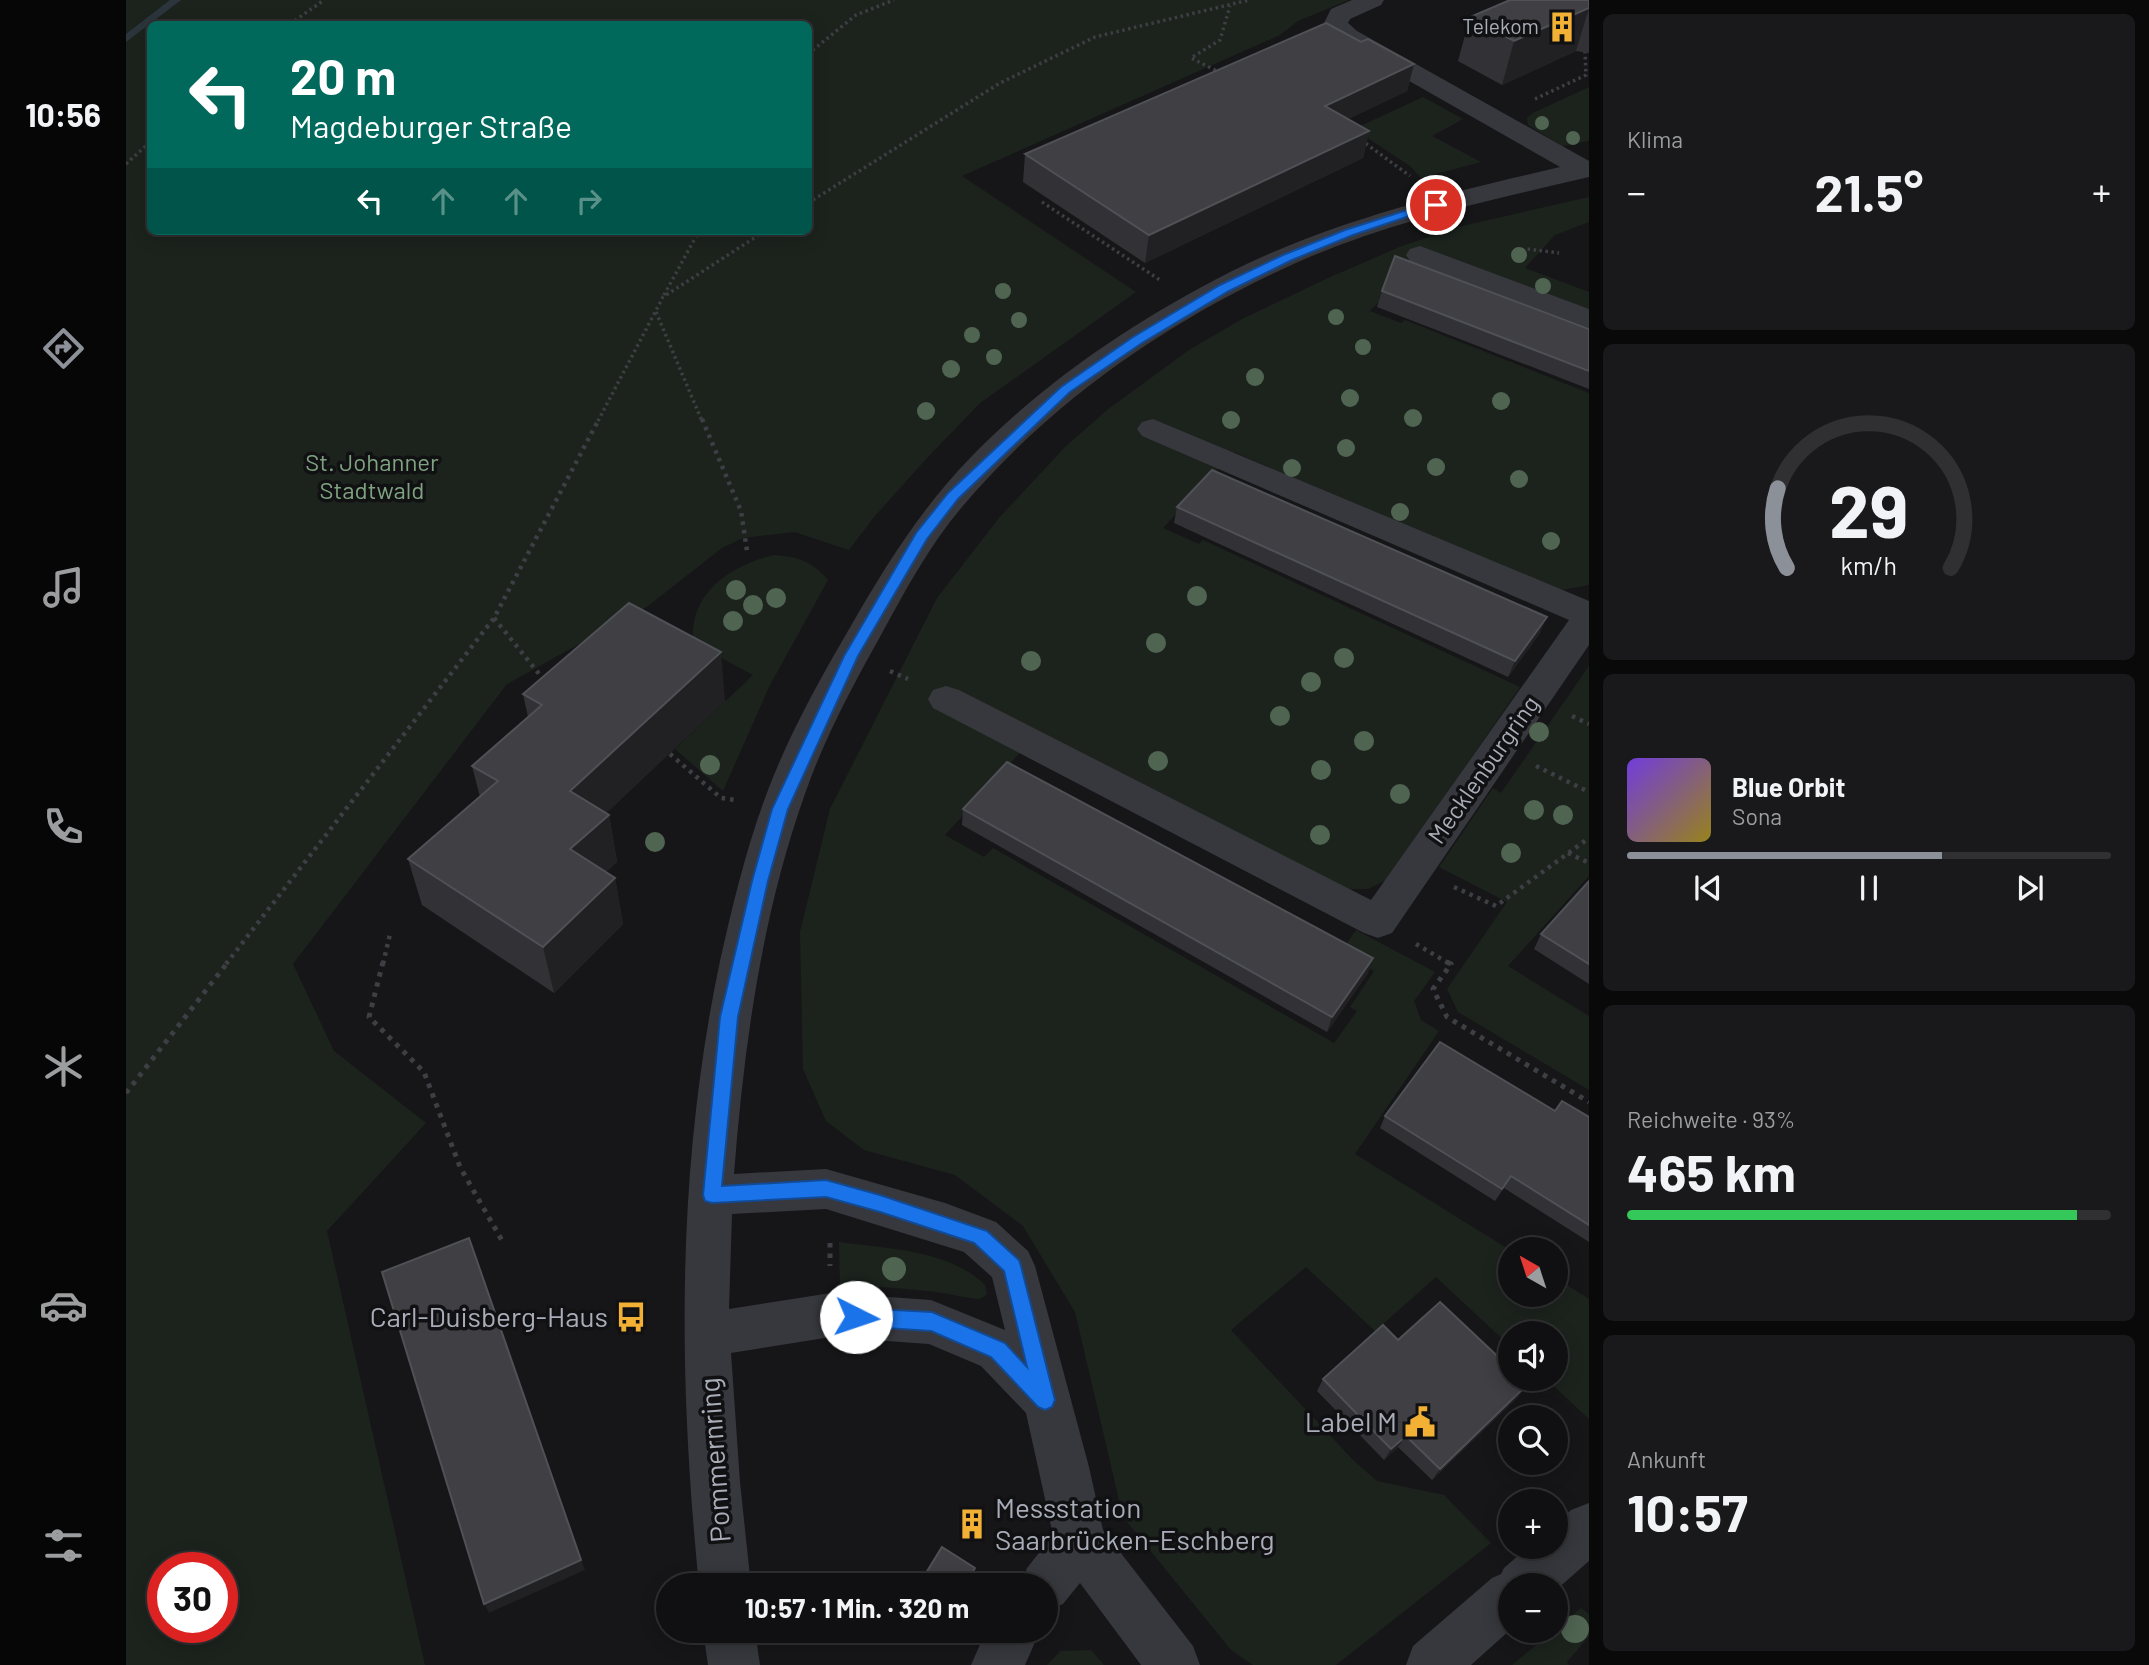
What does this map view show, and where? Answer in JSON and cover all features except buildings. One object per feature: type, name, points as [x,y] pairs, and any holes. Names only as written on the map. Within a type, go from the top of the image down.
[{"type":"street","points":[[1372,0],[1340,14],[1335,25],[1348,36],[1587,170]]},
{"type":"street","points":[[1045,1400],[998,1350],[932,1322],[831,1315],[707,1335],[706,1297],[712,1195],[731,1006],[780,809],[851,656],[921,536],[953,496],[1065,389],[1102,362],[1196,304],[1287,257],[1349,232],[1436,205],[1587,170]]},
{"type":"street","points":[[1420,256],[1589,319]]},
{"type":"street","points":[[1153,429],[1589,616]]},
{"type":"street","name":"Mecklenburgring","points":[[1378,922],[1589,616]]},
{"type":"street","points":[[946,699],[1378,922]]},
{"type":"street","points":[[712,1195],[826,1189],[932,1219],[980,1237],[1012,1266],[1064,1467],[1080,1542],[1174,1665]]},
{"type":"street","name":"Pommernring","points":[[707,1335],[714,1486],[724,1573]]},
{"type":"street","points":[[1537,1573],[1589,1528]]},
{"type":"street","points":[[1055,1573],[1080,1542]]},
{"type":"street","points":[[1432,1665],[1498,1607]]},
{"type":"street","points":[[731,1643],[734,1665]]},
{"type":"street","points":[[997,1665],[1008,1643]]},
{"type":"path","points":[[294,21],[324,0]]},
{"type":"path","points":[[812,51],[856,15],[894,0]]},
{"type":"path","points":[[812,200],[1000,83],[1095,37],[1249,0]]},
{"type":"path","points":[[1230,5],[1220,40],[1191,58],[1232,77]]},
{"type":"path","points":[[1492,118],[1586,75],[1585,52]]},
{"type":"path","points":[[1360,139],[1402,168],[1436,205]]},
{"type":"path","points":[[126,164],[147,145]]},
{"type":"path","points":[[1042,202],[1161,281]]},
{"type":"path","points":[[126,1093],[494,618],[697,235]]},
{"type":"path","points":[[663,297],[759,235]]},
{"type":"path","points":[[656,312],[740,511],[747,551]]},
{"type":"path","points":[[494,618],[551,690]]},
{"type":"path","points":[[1572,716],[1589,724]]},
{"type":"path","points":[[670,754],[721,798]]},
{"type":"path","points":[[1527,762],[1589,792]]},
{"type":"path","points":[[1484,902],[1496,905],[1589,838]]},
{"type":"path","points":[[1568,852],[1589,863]]},
{"type":"path","points":[[1378,922],[1451,964],[1433,989],[1447,1017],[1589,1102]]},
{"type":"path","points":[[390,934],[369,1017],[424,1072],[460,1167],[504,1244]]},
{"type":"green space","name":"St. Johanner Stadtwald","points":[[126,0],[1349,0],[1298,21],[1280,35],[962,176],[1136,292],[980,403],[874,517],[849,550],[795,532],[743,538],[722,548],[648,606],[507,684],[293,964],[334,1051],[426,1123],[327,1231],[425,1665],[126,1665]]},
{"type":"green space","points":[[1589,87],[1589,141],[1562,146],[1528,125],[1527,118],[1533,113]]},
{"type":"green space","points":[[1423,97],[1463,119],[1432,136],[1481,162],[1421,178],[1410,166],[1354,129]]},
{"type":"green space","points":[[1589,197],[1589,222],[1555,235],[1525,268],[1589,292],[1589,312],[1427,252],[1370,311],[1401,323],[1405,320],[1589,393],[1589,585],[1562,590],[1534,582],[1234,452],[1163,528],[1199,544],[1203,540],[1520,687],[1388,879],[1368,889],[1344,889],[1037,734],[945,835],[984,857],[993,848],[1334,1043],[1357,1011],[1350,1007],[1374,971],[1340,953],[1356,930],[1435,972],[1414,1001],[1421,1020],[1439,1031],[1355,1154],[1498,1243],[1498,1307],[1568,1307],[1568,1286],[1589,1299],[1589,1419],[1559,1391],[1568,1391],[1568,1321],[1498,1321],[1498,1335],[1436,1277],[1375,1331],[1306,1267],[1231,1330],[1355,1462],[1377,1481],[1444,1495],[1491,1543],[1336,1665],[1253,1665],[1231,1650],[1123,1517],[1075,1312],[1023,1226],[955,1175],[864,1150],[826,1121],[803,1069],[800,932],[830,809],[937,598],[999,518],[1065,447],[1107,410],[1189,350],[1242,319],[1402,246],[1462,226]]},
{"type":"green space","points":[[774,555],[804,561],[828,580],[770,685],[723,791],[675,749],[753,675],[693,643],[693,625],[705,596],[715,584],[742,566]]},
{"type":"green space","points":[[1589,666],[1589,876],[1508,966],[1589,1016],[1589,1090],[1458,1012],[1447,989],[1507,902],[1439,867],[1493,788],[1501,793]]},
{"type":"green space","points":[[839,1242],[935,1257],[970,1273],[985,1285],[987,1294],[980,1299],[912,1289],[840,1286]]},
{"type":"green space","points":[[1581,1608],[1589,1614],[1589,1636],[1567,1662],[1569,1665],[1512,1665],[1539,1643],[1568,1643],[1568,1619]]},
{"type":"green space","points":[[1091,1650],[1104,1665],[1047,1665],[1061,1651]]},
{"type":"waterway","points":[[149,21],[176,0]]},
{"type":"waterway","points":[[126,39],[147,23]]},
{"type":"place","name":"Telekom","points":[[1562,27]]},
{"type":"place","name":"Carl-Duisberg-Haus","points":[[631,1317]]},
{"type":"place","name":"Label M","points":[[1420,1422]]},
{"type":"place","name":"Messstation Saarbrücken-Eschberg","points":[[972,1524]]},
{"type":"route","points":[[856,1317],[932,1322],[998,1350],[1045,1400],[1012,1266],[980,1237],[880,1203],[826,1189],[712,1195],[723,1062],[735,984],[780,809],[828,700],[921,536],[953,496],[1065,389],[1102,362],[1224,288],[1287,257],[1349,232],[1436,205]]}]
